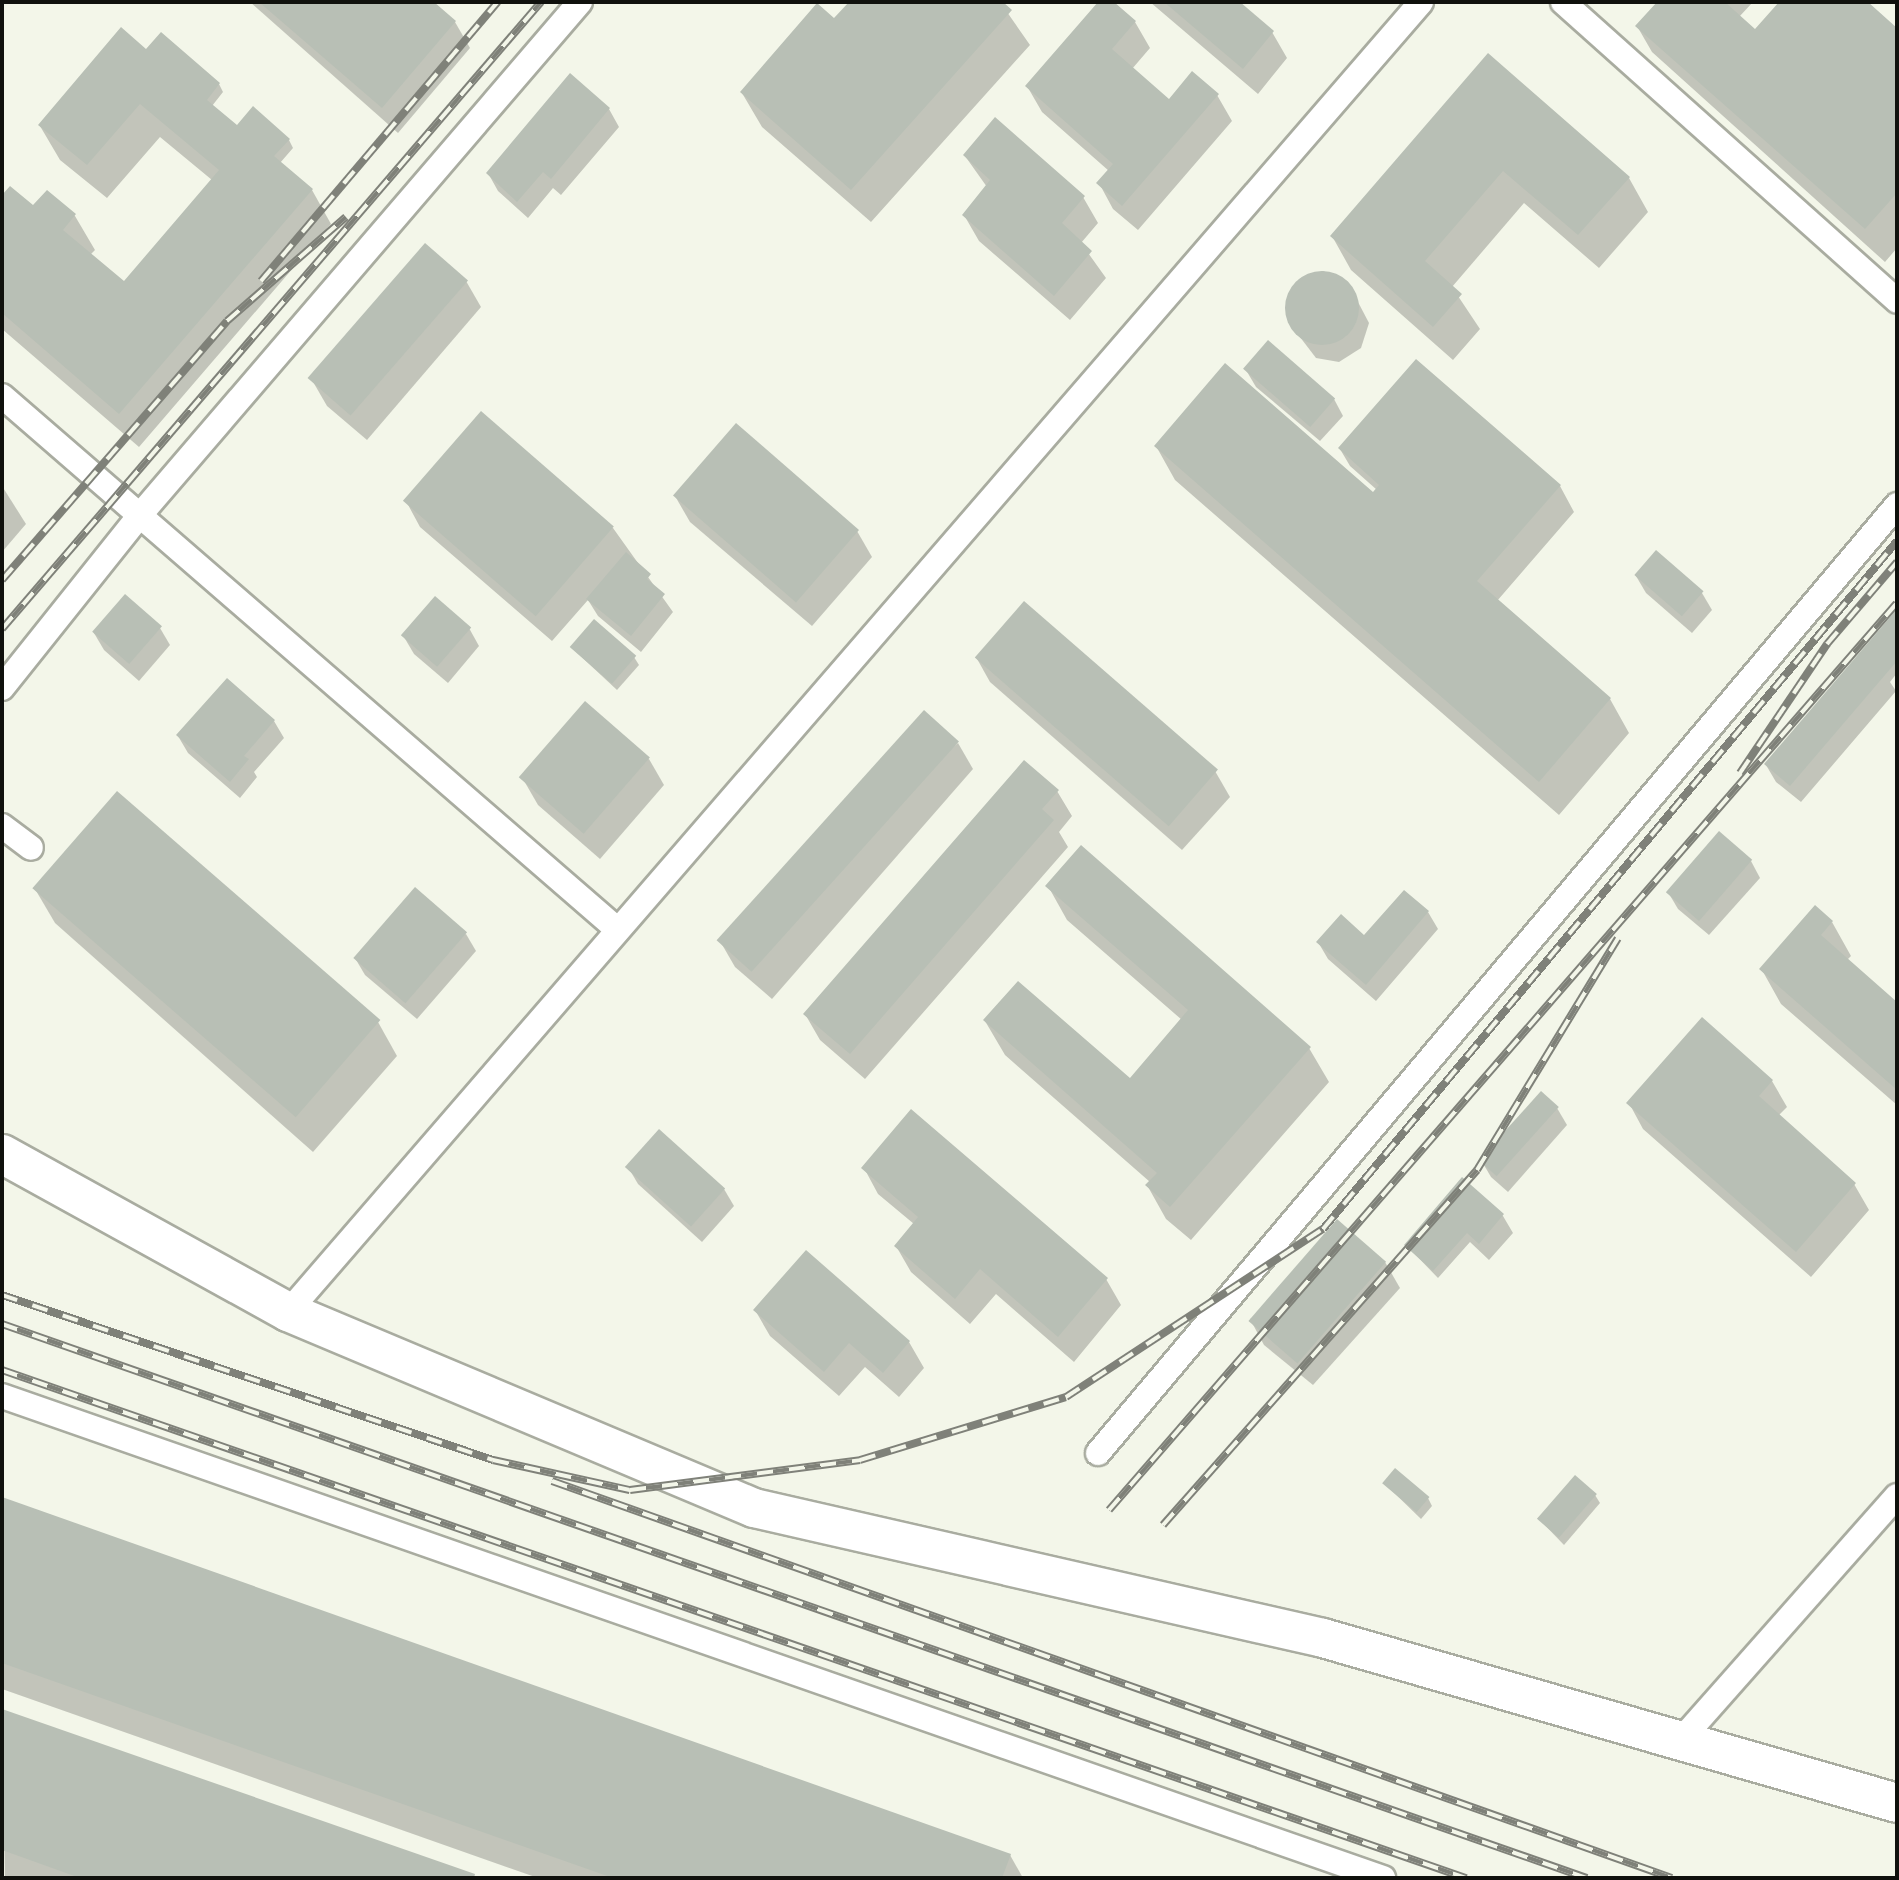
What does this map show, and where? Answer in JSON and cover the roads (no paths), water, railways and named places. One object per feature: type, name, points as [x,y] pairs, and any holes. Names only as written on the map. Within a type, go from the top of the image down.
[{"type":"street","points":[[2,1154],[288,1312],[754,1508],[1324,1638],[1897,1803]]},
{"type":"lane","points":[[2,688],[140,515],[580,2]]},
{"type":"lane","points":[[288,1312],[1421,2]]},
{"type":"lane","points":[[1563,2],[1897,301]]},
{"type":"lane","points":[[2,396],[618,930]]},
{"type":"lane","points":[[1098,1452],[1897,505]]},
{"type":"lane","points":[[2,826],[31,848]]},
{"type":"lane","points":[[2,1396],[1382,1878]]},
{"type":"lane","points":[[1680,1741],[1897,1496]]},
{"type":"railway","points":[[261,281],[498,2]]},
{"type":"railway","points":[[2,629],[541,2]]},
{"type":"railway","points":[[2,580],[227,321],[346,217]]},
{"type":"railway","points":[[2,1295],[493,1460],[630,1490],[860,1460],[1066,1397],[1323,1229],[1897,541]]},
{"type":"railway","points":[[1740,773],[1827,644],[1897,562]]},
{"type":"railway","points":[[1109,1510],[1897,603]]},
{"type":"railway","points":[[1163,1525],[1477,1170],[1618,938]]},
{"type":"railway","points":[[2,1324],[1587,1878]]},
{"type":"railway","points":[[2,1370],[1466,1878]]},
{"type":"railway","points":[[552,1481],[1672,1878]]}]
